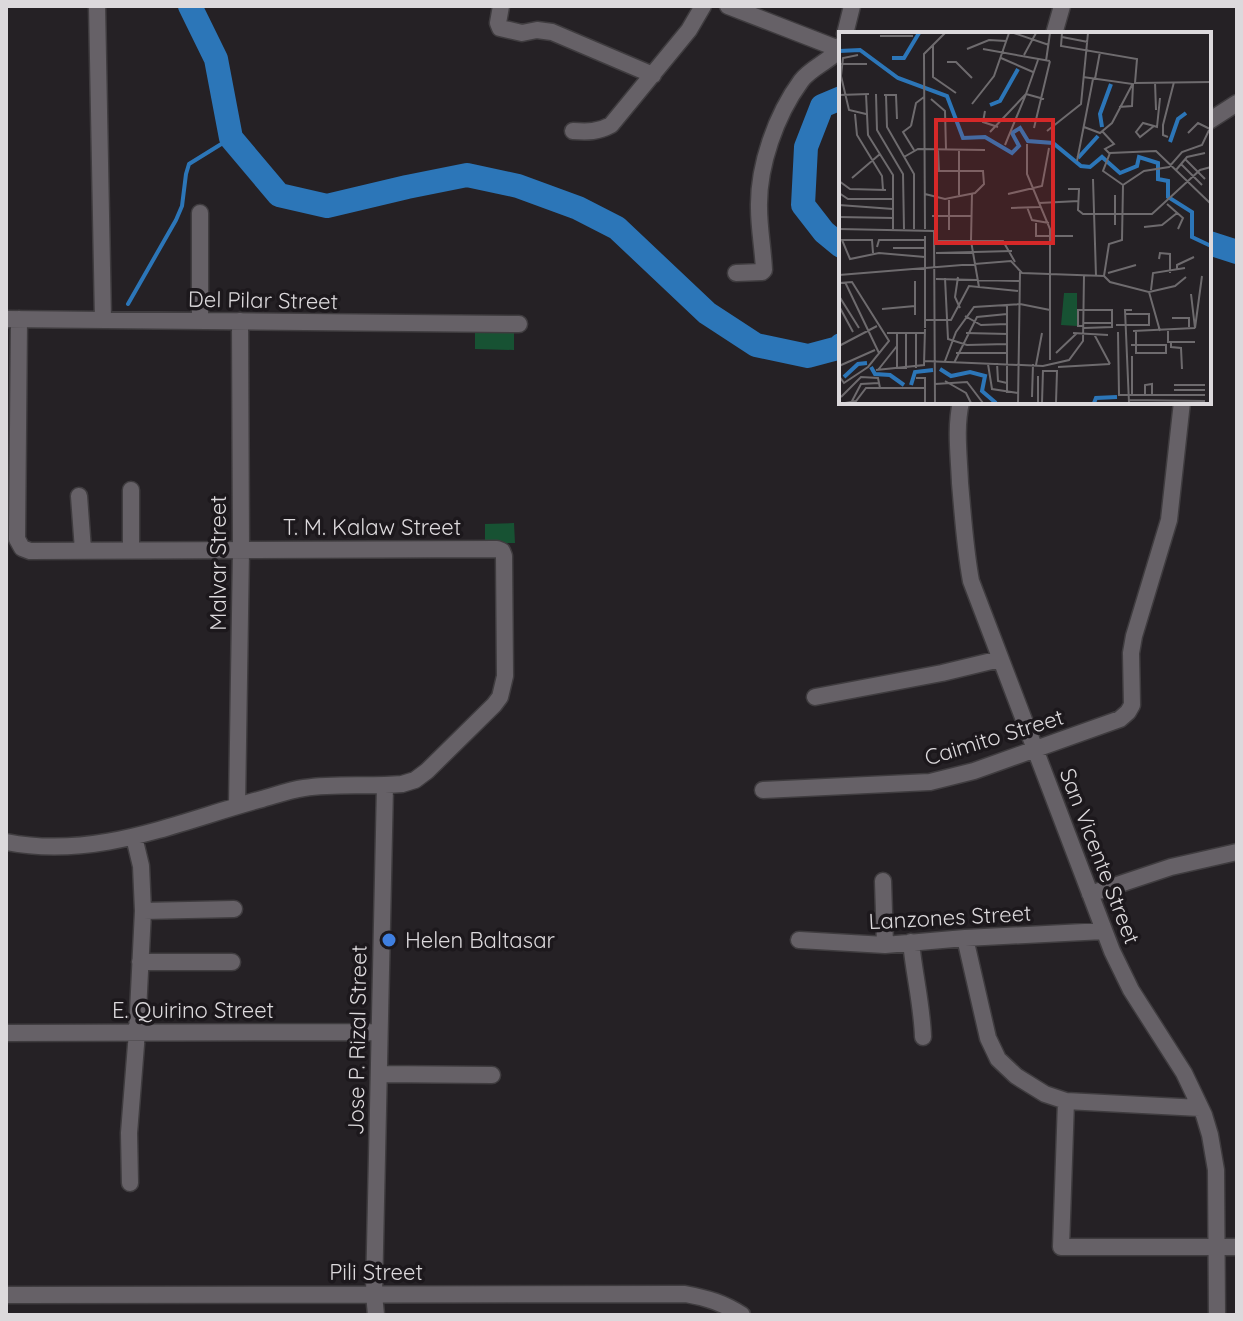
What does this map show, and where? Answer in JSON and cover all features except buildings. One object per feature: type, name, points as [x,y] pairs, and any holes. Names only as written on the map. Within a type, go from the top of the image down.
[{"type":"street","points":[[97,6],[103,320]]},
{"type":"street","points":[[501,6],[500,28],[522,33],[537,30],[552,32],[653,75]]},
{"type":"street","points":[[728,6],[839,41]]},
{"type":"street","points":[[845,32],[852,6]]},
{"type":"street","points":[[1055,32],[1062,6]]},
{"type":"street","points":[[573,131],[601,130],[611,125],[689,30],[700,7]]},
{"type":"street","points":[[736,273],[764,271],[758,206],[770,139],[802,79],[817,65],[835,55],[839,48]]},
{"type":"street","points":[[1211,120],[1237,103]]},
{"type":"street","points":[[200,213],[200,321]]},
{"type":"street","name":"Del Pilar Street","points":[[12,319],[519,324]]},
{"type":"street","name":"T. M. Kalaw Street","points":[[12,319],[17,539],[22,548],[30,551],[502,551],[505,676],[500,697],[427,771],[415,780],[385,786]]},
{"type":"street","name":"Malvar Street","points":[[237,806],[241,550],[240,321]]},
{"type":"street","name":"San Vicente Street","points":[[961,404],[958,427],[966,557],[971,581],[1104,931],[1131,990],[1192,1089],[1210,1135],[1216,1170],[1217,1315]]},
{"type":"street","name":"Caimito Street","points":[[763,790],[930,782],[965,774],[1036,750],[1120,719],[1128,712],[1132,705],[1131,653],[1142,605],[1169,520],[1182,404]]},
{"type":"street","points":[[131,490],[131,550]]},
{"type":"street","points":[[79,496],[83,550]]},
{"type":"street","points":[[815,697],[1000,659]]},
{"type":"street","points":[[6,842],[25,846],[72,847],[134,837],[303,788],[385,786]]},
{"type":"street","name":"Jose P. Rizal Street","points":[[376,1315],[385,786]]},
{"type":"street","points":[[130,1183],[129,1133],[143,911],[141,866],[134,837]]},
{"type":"street","points":[[1090,894],[1171,867],[1237,852]]},
{"type":"street","points":[[883,881],[885,945]]},
{"type":"street","points":[[143,911],[234,909]]},
{"type":"street","name":"Lanzones Street","points":[[799,940],[885,945],[1104,931]]},
{"type":"street","points":[[965,938],[988,1038],[998,1059],[1016,1076],[1045,1094],[1066,1101],[1200,1108]]},
{"type":"street","points":[[911,942],[923,1037]]},
{"type":"street","points":[[140,962],[232,962]]},
{"type":"street","name":"E. Quirino Street","points":[[6,1033],[379,1032]]},
{"type":"street","points":[[379,1074],[492,1075]]},
{"type":"street","points":[[1066,1101],[1061,1247],[1237,1247]]},
{"type":"street","name":"Pili Street","points":[[6,1295],[685,1294],[707,1298],[742,1315]]},
{"type":"green space","points":[[475,327],[514,328],[514,350],[475,349]]},
{"type":"green space","points":[[514,523],[515,543],[485,543],[485,524]]},
{"type":"waterway","points":[[190,6],[216,59],[231,138],[279,195],[327,206],[467,175],[518,186],[578,208],[617,228],[707,313],[756,345],[808,356],[839,347]]},
{"type":"waterway","points":[[839,99],[822,106],[806,147],[803,205],[824,232],[839,244]]},
{"type":"waterway","points":[[128,304],[176,220],[182,206],[189,164],[231,138]]},
{"type":"waterway","points":[[1211,244],[1237,252]]},
{"type":"place","name":"Helen Baltasar","points":[[389,940]]}]
